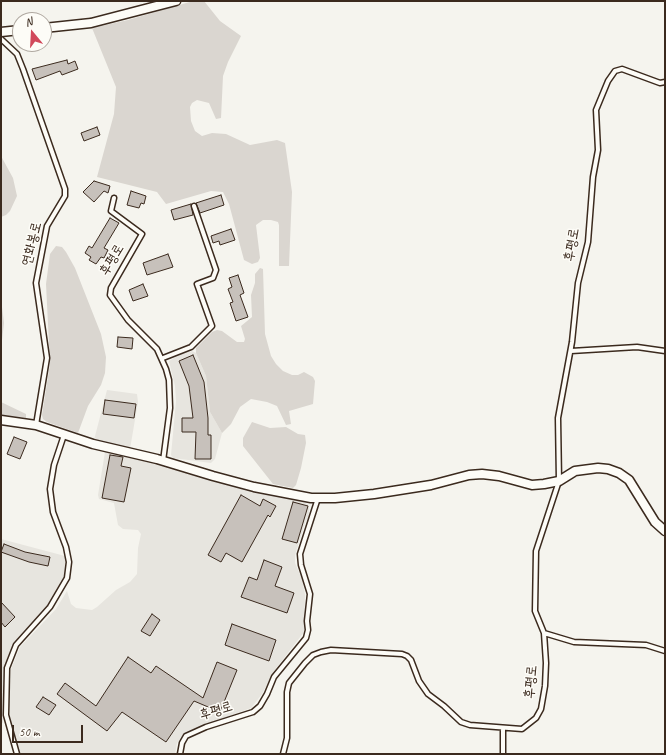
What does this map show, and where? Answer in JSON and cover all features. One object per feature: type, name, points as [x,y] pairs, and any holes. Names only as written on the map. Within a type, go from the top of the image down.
[{"type":"street","points":[[52,27],[91,23],[176,1]]},
{"type":"street","points":[[1,32],[12,31]]},
{"type":"street","points":[[1,420],[36,425],[93,444],[163,461],[254,487],[319,498],[381,493],[431,485],[468,475],[482,474],[499,476],[532,485],[559,481],[575,471],[588,468],[603,468],[620,473],[632,485],[655,522],[665,531]]},
{"type":"lane","name":"연화봉로","points":[[1,39],[17,54],[65,189],[65,196],[47,226],[36,283],[47,358],[36,425]]},
{"type":"lane","name":"후평로","points":[[283,754],[287,738],[287,692],[289,683],[314,655],[331,650],[402,654],[407,656],[411,660],[424,689],[461,722],[470,726],[522,729],[533,721],[541,709],[545,686],[544,633],[535,611],[536,551],[559,481],[558,418],[571,351],[578,284],[588,242],[598,150],[596,110],[599,99],[615,71],[622,69],[660,83],[665,82]]},
{"type":"lane","name":"후평로","points":[[114,198],[111,211],[142,234],[111,288],[110,295],[128,320],[157,349],[163,358],[169,380],[170,408],[163,461]]},
{"type":"lane","points":[[163,358],[191,347],[212,326],[197,284],[213,278],[216,270],[194,206]]},
{"type":"lane","points":[[571,351],[637,347],[665,351]]},
{"type":"lane","points":[[17,754],[6,716],[7,668],[16,645],[50,607],[67,578],[69,562],[66,547],[50,500],[50,489],[54,465],[64,435]]},
{"type":"lane","name":"후평로","points":[[180,754],[182,743],[186,736],[206,727],[253,712],[260,706],[274,677],[306,638],[308,630],[307,621],[310,594],[301,565],[300,554],[319,498]]},
{"type":"lane","points":[[544,633],[574,642],[646,645],[665,651]]},
{"type":"lane","points":[[503,728],[503,754]]},
{"type":"shaded area","points":[[193,1],[204,1],[220,21],[241,36],[223,76],[221,118],[216,119],[209,103],[197,100],[192,103],[190,107],[191,121],[195,131],[202,136],[212,133],[226,134],[250,145],[277,140],[285,143],[292,192],[289,266],[279,266],[279,225],[278,222],[271,220],[263,220],[256,225],[260,258],[258,262],[252,264],[244,260],[229,204],[223,192],[211,191],[166,204],[157,192],[97,177],[114,114],[116,87],[92,28],[128,20]]},
{"type":"shaded area","points":[[1,156],[13,178],[17,196],[10,211],[1,217]]},
{"type":"shaded area","points":[[56,246],[62,247],[75,268],[101,334],[106,357],[105,373],[101,385],[88,406],[78,433],[47,422],[43,419],[42,415],[50,364],[46,284],[50,254]]},
{"type":"shaded area","points":[[260,268],[263,269],[265,334],[271,356],[283,371],[292,375],[298,375],[304,372],[313,377],[315,381],[313,404],[289,411],[291,424],[286,425],[277,406],[267,402],[251,399],[240,407],[231,424],[222,433],[210,412],[206,376],[196,353],[196,348],[212,332],[217,330],[222,331],[237,342],[244,342],[245,339],[241,326],[252,317],[251,295],[255,283],[255,274]]},
{"type":"shaded area","points":[[1,299],[4,323],[1,349]]},
{"type":"shaded area","points":[[192,351],[196,353],[206,376],[210,412],[222,433],[215,459],[211,463],[173,458],[171,455],[176,401],[175,386],[169,361],[181,354]]},
{"type":"shaded area","points":[[107,390],[137,394],[138,402],[130,449],[94,440]]},
{"type":"shaded area","points":[[1,402],[26,414],[26,418],[1,415]]},
{"type":"shaded area","points":[[252,422],[270,428],[286,427],[298,434],[305,435],[306,443],[301,468],[296,485],[293,488],[273,484],[243,446],[243,438]]},
{"type":"shaded area","points":[[105,452],[165,466],[223,484],[300,500],[309,505],[309,517],[305,523],[295,555],[295,563],[302,579],[305,595],[304,632],[274,671],[262,694],[251,708],[185,732],[177,743],[175,754],[21,754],[11,722],[9,706],[11,669],[20,647],[56,609],[67,591],[71,604],[76,608],[92,610],[116,590],[130,582],[137,574],[138,548],[141,534],[138,530],[123,529],[118,525],[114,503],[99,499],[98,495]]},
{"type":"shaded area","points":[[1,539],[65,556],[66,564],[65,577],[60,588],[51,602],[19,636],[7,658],[3,682],[3,722],[1,725]]},
{"type":"building","points":[[67,60],[68,64],[75,61],[78,69],[62,75],[60,71],[36,80],[32,69]]},
{"type":"building","points":[[97,127],[100,135],[84,141],[81,133]]},
{"type":"building","points":[[94,181],[110,186],[108,193],[104,191],[94,202],[83,192]]},
{"type":"building","points":[[131,191],[146,196],[144,204],[141,203],[139,208],[127,205]]},
{"type":"building","points":[[221,195],[224,205],[200,213],[196,203]]},
{"type":"building","points":[[191,204],[193,215],[174,220],[171,210]]},
{"type":"building","points":[[110,218],[119,223],[104,248],[108,250],[104,258],[101,257],[96,264],[89,260],[91,257],[85,253],[89,246],[92,248]]},
{"type":"building","points":[[231,229],[235,240],[220,245],[219,241],[213,243],[211,236]]},
{"type":"building","points":[[168,254],[173,267],[147,275],[143,263]]},
{"type":"building","points":[[238,275],[244,293],[240,295],[248,317],[236,321],[230,303],[233,302],[228,289],[232,287],[229,278]]},
{"type":"building","points":[[143,284],[148,296],[133,301],[129,290]]},
{"type":"building","points":[[118,337],[133,338],[132,349],[117,347]]},
{"type":"building","points":[[193,355],[204,382],[208,418],[208,435],[211,435],[211,459],[195,459],[196,432],[182,432],[182,418],[193,418],[189,386],[179,361]]},
{"type":"building","points":[[105,400],[136,404],[134,418],[103,414]]},
{"type":"building","points":[[14,437],[27,442],[20,459],[7,454]]},
{"type":"building","points":[[110,455],[123,457],[121,466],[131,468],[124,502],[102,498]]},
{"type":"building","points":[[241,495],[260,506],[263,499],[276,506],[270,517],[268,515],[242,562],[226,553],[221,562],[208,555]]},
{"type":"building","points":[[293,502],[308,506],[297,543],[282,539]]},
{"type":"building","points":[[4,544],[25,552],[50,557],[48,566],[29,562],[1,552]]},
{"type":"building","points":[[264,560],[282,567],[275,586],[294,593],[287,613],[241,597],[249,577],[257,580]]},
{"type":"building","points":[[1,602],[15,617],[5,627],[1,622]]},
{"type":"building","points":[[152,614],[160,620],[150,636],[141,631]]},
{"type":"building","points":[[232,624],[276,640],[269,661],[225,645]]},
{"type":"building","points":[[128,657],[151,673],[156,666],[203,698],[217,662],[237,670],[220,712],[194,701],[166,742],[122,712],[107,731],[57,694],[65,683],[96,706]]},
{"type":"building","points":[[43,697],[56,705],[49,715],[36,707]]}]
